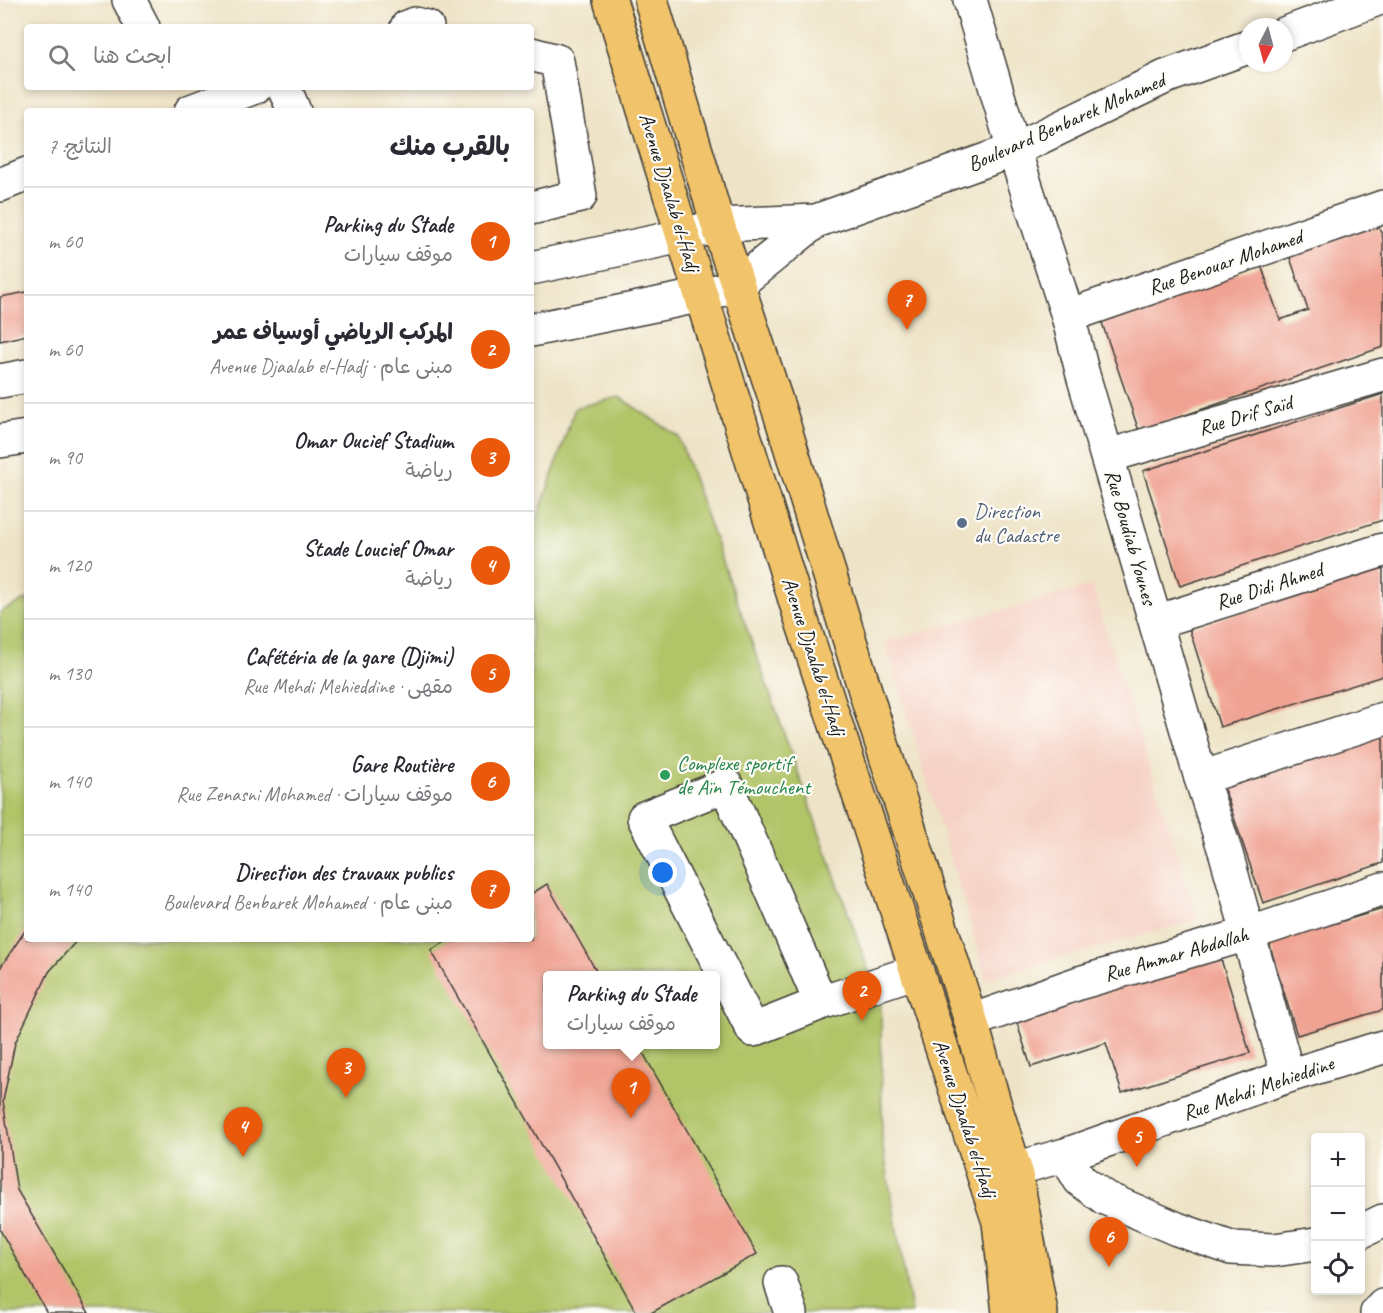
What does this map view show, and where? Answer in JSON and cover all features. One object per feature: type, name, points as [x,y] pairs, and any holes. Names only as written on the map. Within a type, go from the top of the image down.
[{"type":"main road","name":"Avenue Djaalab el-Hadj","points":[[610,0],[682,236],[703,295],[796,603],[999,1222],[1009,1313]]},
{"type":"main road","name":"Avenue Djaalab el-Hadj","points":[[651,0],[718,225],[780,413],[1015,1169],[1041,1313]]},
{"type":"street","points":[[129,0],[141,24]]},
{"type":"street","name":"Rue Boudiab Younes","points":[[970,0],[1014,150],[1068,316],[1201,778],[1226,854],[1288,1076]]},
{"type":"street","points":[[1293,31],[1376,0]]},
{"type":"street","name":"Boulevard Benbarek Mohamed","points":[[534,267],[682,236],[718,225],[816,221],[1014,150],[1165,77],[1239,50]]},
{"type":"street","points":[[534,55],[557,61],[580,196],[534,207]]},
{"type":"street","points":[[181,90],[190,108]]},
{"type":"street","points":[[200,108],[247,90]]},
{"type":"street","points":[[285,90],[293,108]]},
{"type":"street","points":[[0,185],[24,175]]},
{"type":"street","name":"Rue Benouar Mohamed","points":[[1068,316],[1383,207]]},
{"type":"street","name":"Boulevard Benbarek Mohamed","points":[[534,329],[703,295],[737,285],[816,221]]},
{"type":"street","name":"Rue Drif Saïd","points":[[1107,456],[1383,375]]},
{"type":"street","points":[[0,381],[24,377]]},
{"type":"street","points":[[0,441],[24,437]]},
{"type":"street","name":"Rue Didi Ahmed","points":[[1156,622],[1383,550]]},
{"type":"street","points":[[1201,778],[1383,719]]},
{"type":"street","points":[[821,1003],[726,785],[644,818],[753,1030],[821,1003],[917,971]]},
{"type":"street","name":"Rue Ammar Abdallah","points":[[971,1022],[1079,983],[1248,934],[1383,890]]},
{"type":"street","name":"Rue Mehdi Mehieddine","points":[[1015,1169],[1065,1155],[1288,1076],[1383,1047]]},
{"type":"street","points":[[1065,1155],[1080,1180],[1105,1198],[1177,1229],[1231,1248],[1274,1250],[1311,1245]]},
{"type":"street","points":[[1365,1230],[1383,1221]]},
{"type":"street","points":[[1377,1313],[1383,1306]]},
{"type":"shaded area","points":[[1092,586],[1198,919],[987,979],[885,642]]},
{"type":"green space","name":"Complexe sportif de Aïn Témouchent","points":[[619,397],[678,436],[881,1005],[882,1141],[911,1313],[0,1313],[0,612],[24,600],[24,942],[534,942],[534,529],[575,408]]},
{"type":"building","points":[[1378,224],[1383,238],[1383,347],[1139,431],[1101,320],[1261,265],[1280,320],[1308,310],[1289,255]]},
{"type":"building","points":[[24,293],[24,336],[0,341],[0,297]]},
{"type":"building","points":[[1383,394],[1383,520],[1180,586],[1143,471]]},
{"type":"building","points":[[1383,568],[1383,676],[1220,727],[1189,628]]},
{"type":"building","points":[[1383,735],[1383,863],[1263,903],[1224,788]]},
{"type":"building","points":[[547,884],[596,971],[543,971],[543,1049],[641,1049],[757,1254],[651,1313],[637,1313],[431,950],[445,942],[534,942],[534,892]]},
{"type":"building","points":[[1383,909],[1383,1010],[1297,1035],[1269,943]]},
{"type":"building","points":[[24,932],[24,942],[75,942],[49,972],[15,1043],[3,1101],[17,1190],[89,1313],[47,1313],[0,1230],[0,968]]},
{"type":"building","points":[[1220,956],[1250,1053],[1122,1093],[1106,1043],[1031,1067],[1016,1020]]},
{"type":"place","name":"Direction des travaux publics","points":[[907,330]]},
{"type":"place","name":"Direction du Cadastre","points":[[962,523]]},
{"type":"place","name":"Complexe sportif de Aïn Témouchent","points":[[665,775]]},
{"type":"place","name":"المركب الرياضي أوسياف عمر","points":[[862,1021]]},
{"type":"place","name":"Omar Oucief Stadium","points":[[346,1098]]},
{"type":"place","name":"Parking du Stade","points":[[631,1118]]},
{"type":"place","name":"Stade Loucief Omar","points":[[243,1157]]},
{"type":"place","name":"Cafétéria de la gare (Djimi)","points":[[1137,1167]]},
{"type":"place","name":"Gare Routière","points":[[1109,1267]]}]
